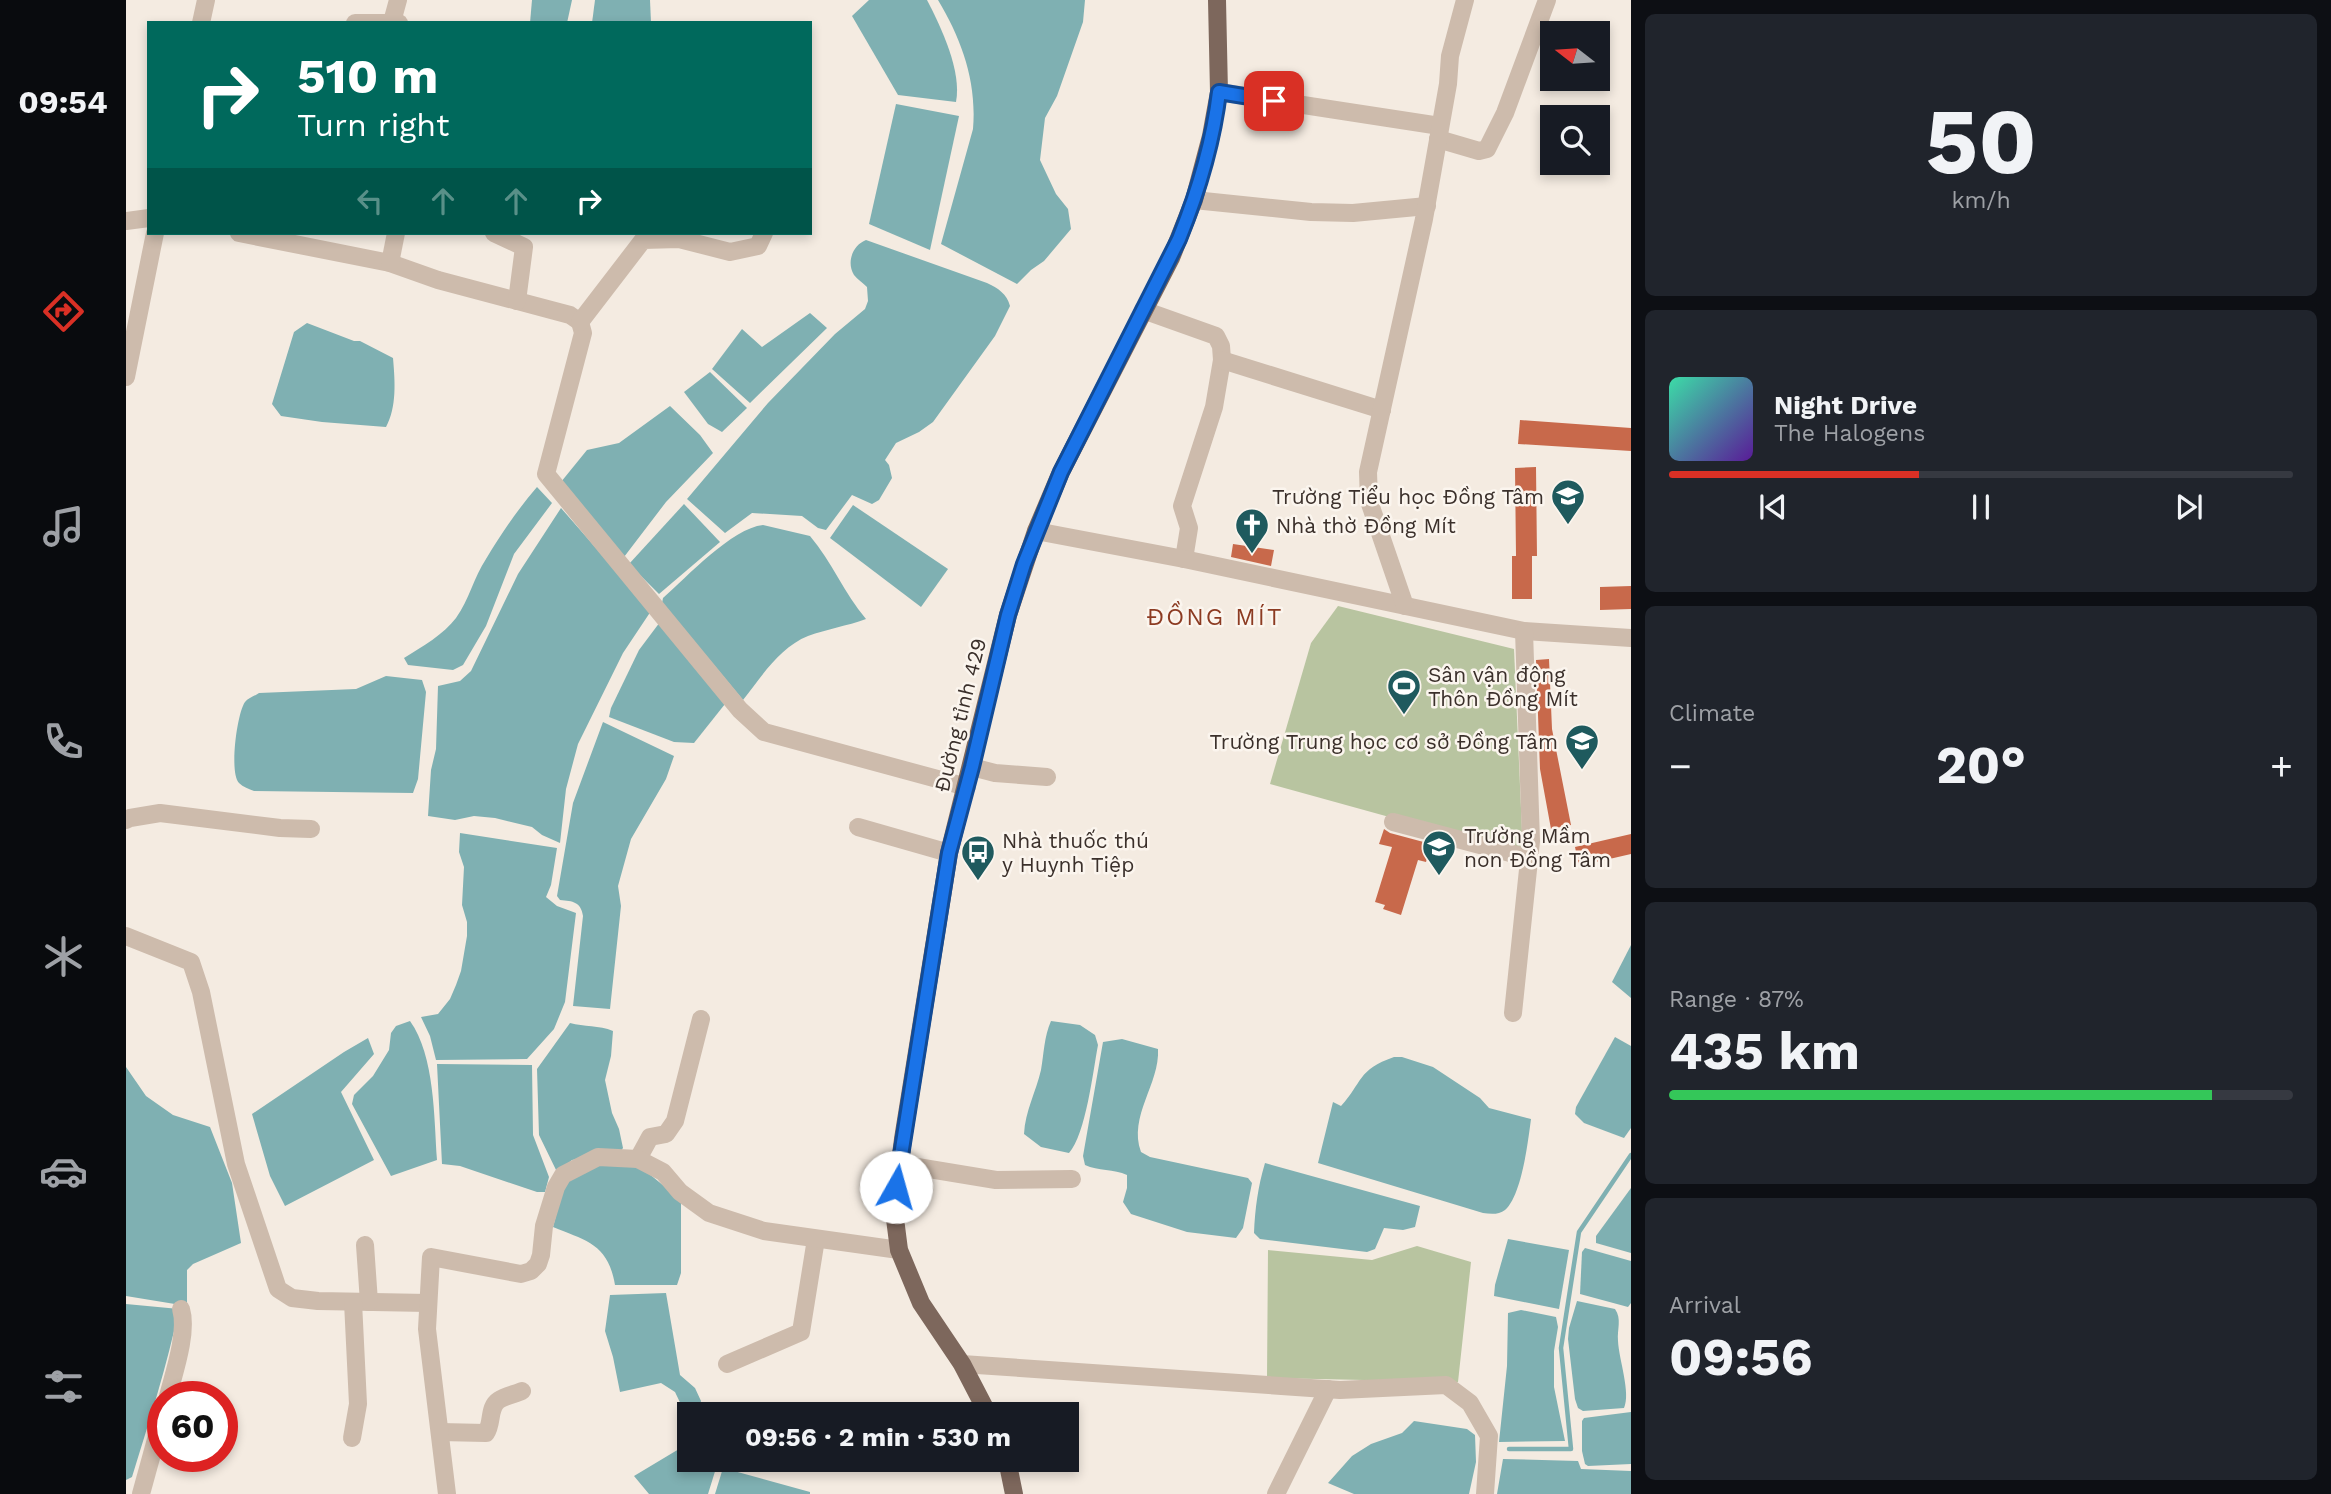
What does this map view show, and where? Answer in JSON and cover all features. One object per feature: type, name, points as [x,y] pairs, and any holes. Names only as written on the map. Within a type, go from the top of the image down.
[{"type":"main road","name":"Đường tỉnh 429","points":[[983,1402],[962,1364],[921,1303],[899,1250],[894,1211],[899,1164],[949,853],[1008,615],[1037,531],[1061,472],[1171,258],[1194,200],[1211,136],[1219,92],[1216,0]]},
{"type":"main road","points":[[1009,1472],[1014,1494]]},
{"type":"street","points":[[201,21],[206,0]]},
{"type":"street","points":[[395,21],[398,0]]},
{"type":"street","points":[[1405,606],[1369,501],[1368,472],[1427,206],[1450,56],[1465,0]]},
{"type":"street","points":[[1219,92],[1439,133],[1479,151],[1487,149],[1505,113],[1547,0]]},
{"type":"street","points":[[1194,200],[1311,212],[1353,213],[1427,206]]},
{"type":"street","points":[[126,221],[147,218]]},
{"type":"street","points":[[126,377],[155,235]]},
{"type":"street","points":[[249,235],[390,263],[570,315],[580,322],[583,333],[546,474],[732,699],[764,732],[967,787]]},
{"type":"street","points":[[390,263],[396,235]]},
{"type":"street","points":[[498,235],[524,247],[517,300]]},
{"type":"street","points":[[580,322],[643,240],[679,239],[730,252],[758,246],[763,235]]},
{"type":"street","points":[[1143,310],[1216,336],[1221,346],[1222,360],[1214,407],[1182,506],[1189,528],[1184,559]]},
{"type":"street","points":[[1222,360],[1382,410]]},
{"type":"street","points":[[1037,531],[1184,559],[1524,631],[1631,638]]},
{"type":"street","points":[[1513,1013],[1531,841],[1524,631]]},
{"type":"street","points":[[972,767],[995,773],[1047,778]]},
{"type":"street","points":[[126,820],[160,813],[279,828],[311,829]]},
{"type":"street","points":[[1393,822],[1529,858]]},
{"type":"street","points":[[858,827],[949,853]]},
{"type":"street","points":[[126,936],[191,962],[201,992],[236,1164],[278,1289],[292,1298],[428,1303]]},
{"type":"street","points":[[638,1159],[650,1138],[666,1134],[675,1121],[701,1019]]},
{"type":"street","points":[[447,1494],[427,1329],[431,1257],[521,1274],[531,1271],[538,1264],[544,1226],[556,1186],[563,1175],[598,1157],[638,1159],[663,1172],[680,1192],[709,1213],[764,1231],[899,1250]]},
{"type":"street","points":[[899,1164],[996,1180],[1072,1179]]},
{"type":"street","points":[[727,1364],[801,1332],[816,1239]]},
{"type":"street","points":[[352,1438],[358,1404],[365,1245]]},
{"type":"street","points":[[171,1381],[184,1320],[181,1309]]},
{"type":"street","points":[[962,1364],[1328,1389],[1446,1385],[1470,1403],[1489,1436],[1485,1494]]},
{"type":"street","points":[[1276,1494],[1328,1389]]},
{"type":"street","points":[[440,1432],[486,1433],[491,1426],[492,1407],[498,1400],[522,1391]]},
{"type":"street","points":[[141,1494],[147,1472]]},
{"type":"green space","name":"Sân vận động Thôn Đồng Mít","points":[[1338,606],[1514,649],[1523,854],[1270,784],[1311,643]]},
{"type":"green space","points":[[1417,1246],[1471,1262],[1458,1382],[1267,1378],[1268,1250],[1372,1260]]},
{"type":"water","points":[[532,0],[572,0],[567,21],[530,21]]},
{"type":"water","points":[[595,0],[650,0],[651,21],[592,21]]},
{"type":"water","points":[[869,0],[927,0],[953,63],[956,102],[898,95],[852,16]]},
{"type":"water","points":[[938,0],[1085,0],[1083,22],[1057,96],[1045,118],[1040,160],[1056,194],[1068,209],[1071,229],[1044,261],[1017,284],[941,244],[973,129],[974,112],[970,78],[961,46]]},
{"type":"water","points":[[896,104],[959,116],[930,250],[869,224]]},
{"type":"water","points":[[866,240],[987,283],[1002,292],[1010,306],[995,336],[933,422],[896,443],[885,460],[892,478],[879,500],[872,504],[852,495],[826,530],[818,528],[802,516],[752,513],[725,533],[687,499],[768,403],[835,334],[865,309],[868,301],[867,287],[854,275],[851,260],[854,250]]},
{"type":"water","points":[[810,313],[827,328],[750,403],[712,369],[742,329],[762,347]]},
{"type":"water","points":[[307,323],[360,341],[393,358],[394,402],[386,427],[281,416],[272,404],[294,332]]},
{"type":"water","points":[[710,372],[747,408],[722,432],[708,424],[684,392]]},
{"type":"water","points":[[670,406],[700,435],[713,453],[666,502],[624,557],[561,482],[587,450],[619,443]]},
{"type":"water","points":[[537,487],[552,503],[514,554],[486,626],[463,665],[453,670],[408,665],[404,658],[439,635],[456,618],[482,566],[516,513]]},
{"type":"water","points":[[684,504],[720,542],[659,594],[629,564]]},
{"type":"water","points":[[853,505],[948,569],[921,607],[830,538]]},
{"type":"water","points":[[561,508],[651,611],[623,653],[578,744],[566,789],[560,843],[532,827],[495,818],[474,816],[455,820],[428,816],[431,770],[436,749],[438,686],[460,681],[471,671],[518,574]]},
{"type":"water","points":[[763,525],[810,536],[866,619],[798,641],[772,664],[743,700],[662,603],[663,598],[724,544],[751,528]]},
{"type":"water","points":[[660,622],[725,704],[694,743],[674,742],[609,717],[639,650]]},
{"type":"water","points":[[386,676],[422,680],[426,692],[418,779],[413,793],[254,791],[239,783],[235,768],[235,743],[239,718],[248,699],[259,693],[356,689]]},
{"type":"water","points":[[603,722],[674,756],[666,779],[631,839],[618,886],[621,906],[610,1009],[573,1006],[583,916],[578,905],[560,900],[557,896],[573,803]]},
{"type":"water","points":[[460,833],[557,848],[551,885],[546,897],[557,906],[576,913],[565,1002],[554,1029],[527,1059],[436,1060],[430,1036],[421,1017],[438,1014],[450,999],[461,971],[467,922],[462,905],[464,867],[459,852]]},
{"type":"water","points":[[1631,945],[1631,998],[1612,982]]},
{"type":"water","points":[[410,1021],[418,1035],[429,1069],[437,1160],[391,1176],[352,1104],[354,1095],[373,1076],[389,1050],[391,1033],[396,1026]]},
{"type":"water","points":[[1051,1021],[1080,1025],[1095,1035],[1098,1045],[1080,1132],[1069,1153],[1041,1147],[1024,1134]]},
{"type":"water","points":[[570,1023],[613,1031],[605,1080],[623,1148],[620,1152],[572,1160],[557,1172],[539,1135],[537,1069]]},
{"type":"water","points":[[1615,1037],[1631,1046],[1631,1128],[1624,1138],[1584,1123],[1575,1114],[1576,1107]]},
{"type":"water","points":[[368,1038],[374,1054],[341,1092],[374,1160],[285,1206],[270,1176],[252,1114]]},
{"type":"water","points":[[1122,1039],[1158,1049],[1154,1075],[1138,1126],[1141,1152],[1150,1157],[1248,1178],[1252,1183],[1243,1228],[1236,1238],[1187,1232],[1131,1214],[1123,1202],[1127,1175],[1085,1165],[1083,1156],[1103,1042]]},
{"type":"water","points":[[1394,1057],[1433,1067],[1480,1098],[1489,1108],[1531,1119],[1520,1180],[1511,1203],[1505,1210],[1483,1213],[1318,1163],[1333,1102],[1341,1106],[1367,1072]]},
{"type":"water","points":[[437,1064],[532,1065],[533,1135],[549,1177],[545,1192],[537,1192],[460,1166],[442,1164]]},
{"type":"water","points":[[126,1067],[146,1096],[173,1115],[210,1127],[232,1183],[241,1243],[193,1264],[187,1270],[187,1306],[126,1296]]},
{"type":"water","points":[[1265,1163],[1420,1206],[1415,1227],[1403,1230],[1384,1228],[1375,1249],[1367,1252],[1260,1239],[1254,1233],[1254,1224]]},
{"type":"water","points":[[621,1164],[642,1168],[681,1200],[681,1273],[677,1285],[615,1285],[612,1271],[601,1252],[586,1241],[553,1227],[568,1178],[597,1166]]},
{"type":"water","points":[[1631,1188],[1631,1253],[1596,1243],[1596,1236]]},
{"type":"water","points":[[1508,1239],[1569,1250],[1559,1309],[1494,1296]]},
{"type":"water","points":[[1585,1248],[1631,1261],[1631,1303],[1628,1307],[1580,1294],[1582,1252]]},
{"type":"water","points":[[666,1293],[680,1375],[695,1388],[701,1402],[680,1402],[675,1392],[661,1383],[620,1392],[605,1331],[610,1295]]},
{"type":"water","points":[[1577,1301],[1615,1309],[1617,1313],[1626,1394],[1624,1408],[1583,1411],[1578,1408],[1568,1339]]},
{"type":"water","points":[[126,1304],[179,1309],[161,1381],[147,1381],[147,1426],[132,1477],[126,1480]]},
{"type":"water","points":[[1521,1310],[1556,1317],[1558,1327],[1554,1351],[1554,1387],[1565,1441],[1499,1442],[1507,1366],[1508,1313]]},
{"type":"water","points":[[1631,1412],[1631,1464],[1585,1464],[1582,1451],[1584,1418]]},
{"type":"water","points":[[1414,1421],[1467,1429],[1475,1435],[1476,1462],[1469,1494],[1354,1494],[1328,1483],[1352,1456],[1371,1444],[1402,1433]]},
{"type":"water","points":[[677,1450],[677,1472],[715,1472],[708,1494],[649,1494],[634,1476]]},
{"type":"water","points":[[1503,1459],[1578,1461],[1581,1469],[1631,1471],[1631,1494],[1497,1494]]},
{"type":"water","points":[[722,1472],[738,1472],[810,1492],[810,1494],[715,1494]]},
{"type":"building","points":[[1520,420],[1631,428],[1631,451],[1518,444]]},
{"type":"building","points":[[1536,467],[1537,556],[1532,556],[1532,599],[1512,599],[1512,556],[1516,556],[1515,468]]},
{"type":"building","name":"Nhà thờ Đồng Mít","points":[[1233,544],[1274,550],[1271,566],[1231,557]]},
{"type":"building","points":[[1631,586],[1631,609],[1600,610],[1600,587]]},
{"type":"building","points":[[1549,659],[1552,729],[1571,825],[1551,829],[1540,769],[1536,660]]},
{"type":"building","points":[[1384,829],[1431,844],[1426,862],[1418,860],[1401,915],[1383,909],[1385,905],[1375,902],[1392,847],[1379,844]]},
{"type":"building","points":[[1631,834],[1631,854],[1579,866],[1575,847]]},
{"type":"waterway","points":[[1509,1449],[1571,1449],[1561,1348],[1579,1232],[1631,1155]]},
{"type":"place","name":"Trường Tiểu học Đồng Tâm","points":[[1568,526]]},
{"type":"place","name":"Nhà thờ Đồng Mít","points":[[1252,555]]},
{"type":"place","name":"Sân vận động Thôn Đồng Mít","points":[[1404,716]]},
{"type":"place","name":"Trường Trung học cơ sở Đồng Tâm","points":[[1582,771]]},
{"type":"place","name":"Trường Mầm non Đồng Tâm","points":[[1439,877]]},
{"type":"place","name":"Nhà thuốc thú y Huynh Tiệp","points":[[978,882]]},
{"type":"district","name":"ĐỒNG MÍT","points":[[1215,617]]},
{"type":"route","points":[[896,1187],[949,853],[990,684],[1024,564],[1061,472],[1179,239],[1194,200],[1211,136],[1219,92],[1274,101]]}]
